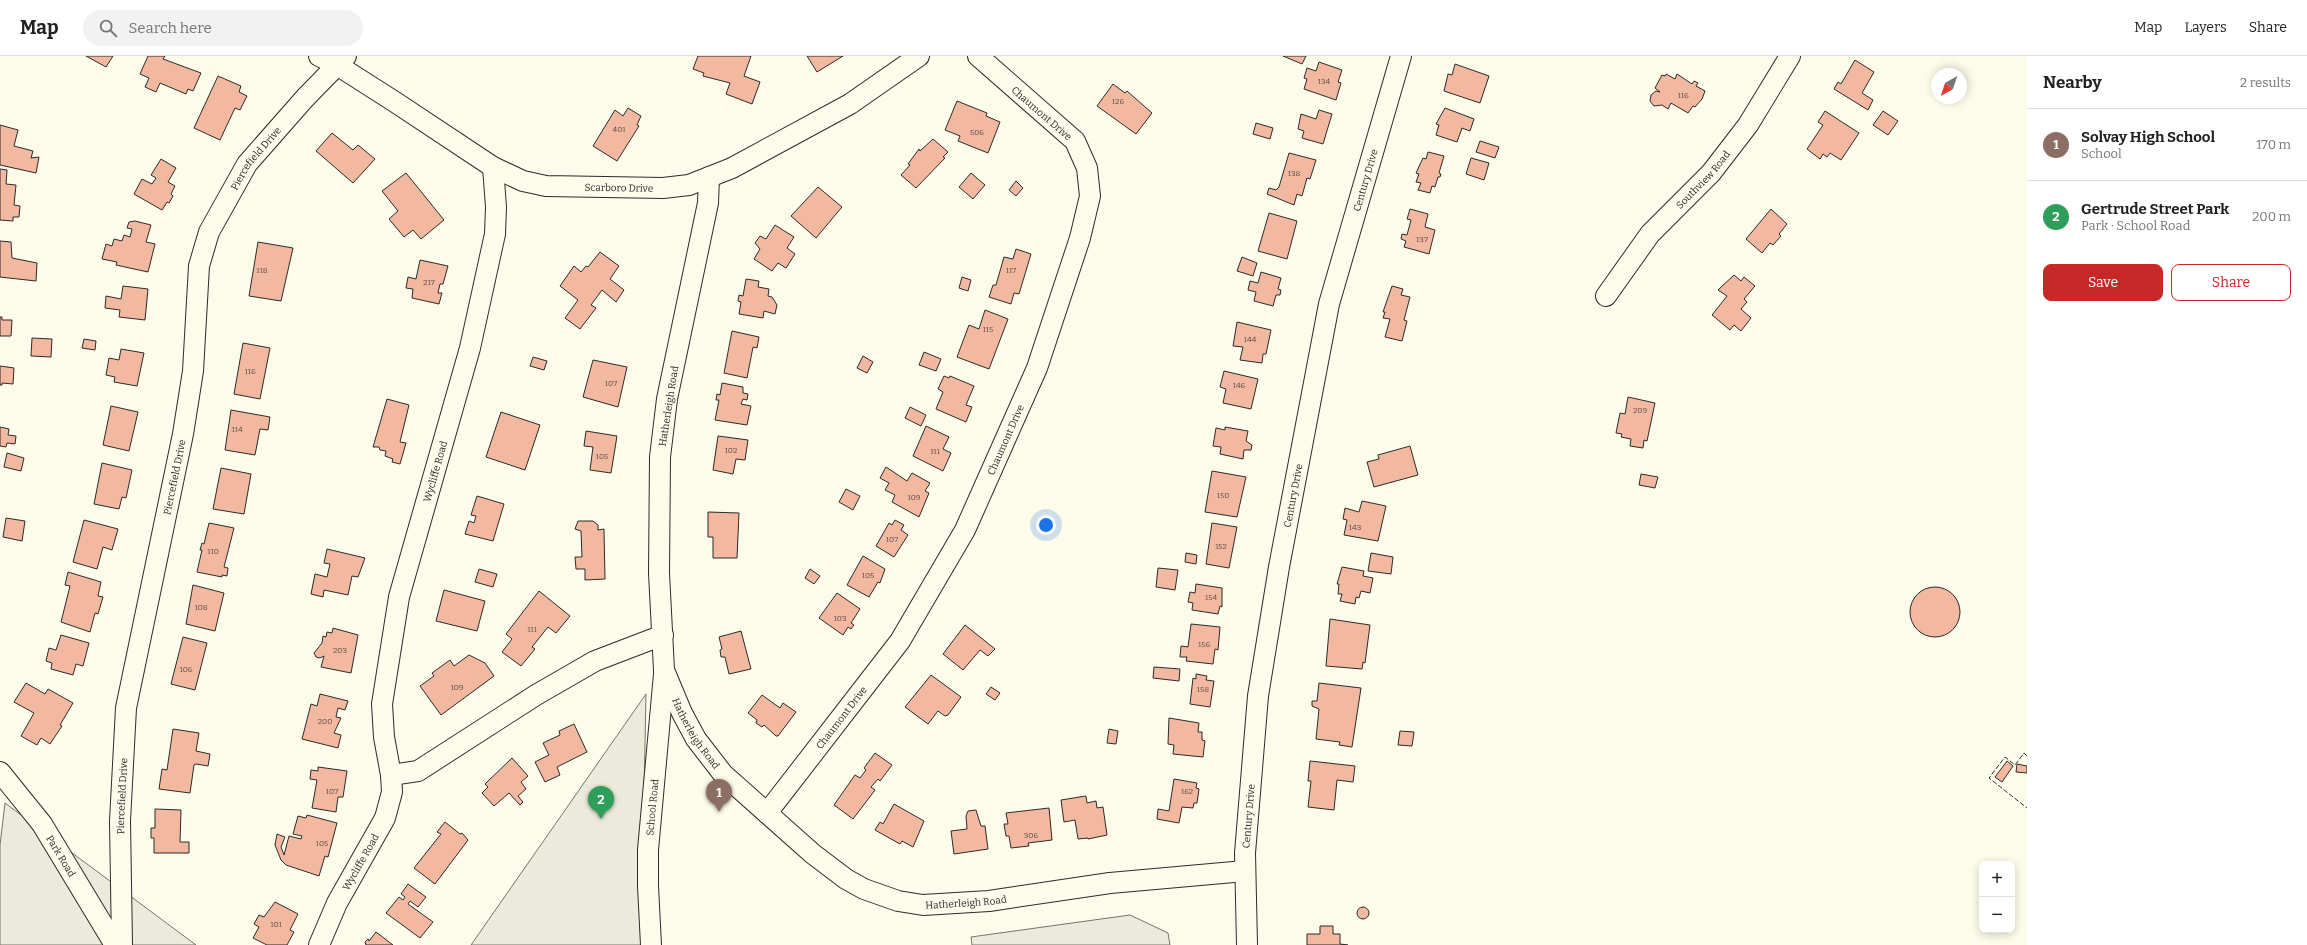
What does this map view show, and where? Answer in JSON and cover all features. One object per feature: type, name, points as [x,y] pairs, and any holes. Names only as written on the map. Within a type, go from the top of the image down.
[{"type":"street","name":"Scarboro Drive","points":[[319,56],[341,60],[493,167],[523,181],[546,186],[663,188],[690,185],[732,168],[850,104],[919,56]]},
{"type":"street","name":"Chaumont Drive","points":[[767,813],[900,641],[965,530],[1037,368],[1080,238],[1090,196],[1087,168],[1075,141],[978,56]]},
{"type":"street","name":"Century Drive","points":[[1247,945],[1244,853],[1258,696],[1302,440],[1329,304],[1401,56]]},
{"type":"street","name":"Southview Road","points":[[1606,296],[1650,234],[1711,173],[1748,125],[1790,56]]},
{"type":"street","name":"Piercefield Drive","points":[[122,945],[120,821],[126,708],[183,434],[193,371],[199,266],[209,232],[247,164],[305,98],[341,60]]},
{"type":"street","name":"Wycliffe Road","points":[[319,945],[337,903],[385,818],[392,792],[391,775],[384,737],[382,704],[399,597],[468,356],[479,310],[495,234],[496,206],[493,167]]},
{"type":"street","name":"Hatherleigh Road","points":[[709,177],[708,203],[667,399],[660,457],[659,574],[664,634],[664,670],[682,713],[696,739],[723,774],[813,854],[858,886],[898,901],[923,905],[989,901],[1110,883],[1245,871]]},
{"type":"street","points":[[391,775],[418,770],[536,695],[595,660],[664,634]]},
{"type":"street","name":"School Road","points":[[651,945],[648,850],[664,670]]},
{"type":"street","name":"Park Road","points":[[0,772],[42,824],[114,945]]},
{"type":"shaded area","points":[[646,694],[641,945],[471,945]]},
{"type":"shaded area","points":[[5,803],[196,945],[0,945],[0,845]]},
{"type":"shaded area","points":[[1130,915],[1168,933],[1170,945],[972,945],[971,937]]},
{"type":"building","points":[[86,56],[113,56],[106,67]]},
{"type":"building","points":[[148,56],[165,56],[163,59],[201,73],[193,91],[188,89],[186,94],[160,83],[156,92],[145,87],[149,78],[140,74]]},
{"type":"building","points":[[698,56],[751,56],[744,76],[760,82],[752,104],[726,94],[730,83],[703,76],[704,73],[693,69]]},
{"type":"building","points":[[807,56],[843,56],[817,72]]},
{"type":"building","points":[[1283,56],[1306,56],[1302,64]]},
{"type":"building","points":[[1855,60],[1874,72],[1862,93],[1873,100],[1868,110],[1834,89],[1838,82],[1841,84]]},
{"type":"building","points":[[1319,62],[1342,70],[1338,82],[1341,83],[1336,100],[1304,89],[1307,79],[1304,78],[1307,68],[1316,71]]},
{"type":"building","points":[[1455,64],[1489,76],[1480,103],[1444,91],[1448,74],[1452,75]]},
{"type":"building","points":[[1666,74],[1675,79],[1677,74],[1692,84],[1694,81],[1698,83],[1696,86],[1705,91],[1702,99],[1695,107],[1693,106],[1688,113],[1671,103],[1668,109],[1662,105],[1654,106],[1650,101],[1651,95],[1656,91],[1660,92],[1655,88],[1662,75],[1665,76]]},
{"type":"building","points":[[218,76],[241,86],[239,92],[247,96],[240,110],[235,108],[220,140],[194,128]]},
{"type":"building","points":[[1113,84],[1125,93],[1127,91],[1152,113],[1136,134],[1097,106]]},
{"type":"building","points":[[957,101],[987,113],[986,116],[1000,122],[988,153],[958,141],[960,136],[945,130]]},
{"type":"building","points":[[628,108],[641,116],[637,125],[639,126],[617,161],[593,146],[615,110],[623,116]]},
{"type":"building","points":[[1445,108],[1474,119],[1470,131],[1462,128],[1457,142],[1436,135],[1439,125],[1436,124]]},
{"type":"building","points":[[1319,110],[1332,114],[1323,144],[1302,138],[1304,131],[1298,129],[1301,114],[1316,119]]},
{"type":"building","points":[[1825,111],[1859,133],[1841,160],[1830,153],[1827,157],[1823,154],[1820,159],[1807,149],[1823,125],[1818,122]]},
{"type":"building","points":[[1883,111],[1898,121],[1888,135],[1873,125]]},
{"type":"building","points":[[1256,123],[1273,128],[1270,139],[1253,134]]},
{"type":"building","points":[[0,125],[18,130],[14,146],[33,151],[31,158],[39,157],[36,173],[0,165]]},
{"type":"building","points":[[332,133],[353,150],[358,145],[375,159],[353,183],[316,151]]},
{"type":"building","points":[[933,139],[948,152],[943,157],[945,158],[916,188],[901,175],[910,165],[908,164],[919,149],[920,151]]},
{"type":"building","points":[[1480,141],[1499,147],[1495,158],[1476,152]]},
{"type":"building","points":[[1428,152],[1444,156],[1439,173],[1441,174],[1440,177],[1438,177],[1435,187],[1432,186],[1430,193],[1418,190],[1421,183],[1416,182],[1419,174],[1416,173],[1423,158],[1426,159]]},
{"type":"building","points":[[1289,153],[1316,160],[1310,179],[1307,178],[1302,196],[1297,194],[1294,205],[1267,194],[1269,188],[1276,190],[1279,187]]},
{"type":"building","points":[[1471,158],[1489,163],[1484,180],[1466,174]]},
{"type":"building","points":[[161,159],[176,168],[168,182],[175,186],[171,194],[173,196],[162,210],[134,194],[142,179],[152,184],[156,178],[151,175]]},
{"type":"building","points":[[0,169],[7,170],[6,184],[16,185],[14,205],[20,206],[19,217],[13,217],[13,221],[0,220]]},
{"type":"building","points":[[406,173],[444,220],[421,239],[413,230],[404,237],[389,219],[398,211],[382,191]]},
{"type":"building","points":[[971,173],[985,185],[973,199],[959,187]]},
{"type":"building","points":[[1016,181],[1023,188],[1016,196],[1009,190]]},
{"type":"building","points":[[818,187],[842,207],[816,238],[791,216]]},
{"type":"building","points":[[1410,209],[1428,214],[1425,227],[1435,230],[1429,254],[1404,247],[1406,241],[1401,239],[1402,234],[1407,235],[1411,220],[1407,219]]},
{"type":"building","points":[[1771,209],[1787,224],[1779,234],[1781,236],[1773,245],[1770,243],[1762,253],[1746,239]]},
{"type":"building","points":[[1269,213],[1297,221],[1287,259],[1258,251]]},
{"type":"building","points":[[135,221],[151,225],[146,242],[155,244],[148,272],[116,265],[117,262],[102,259],[106,244],[112,246],[114,239],[122,241],[124,235],[130,237],[132,229],[127,228],[129,222]]},
{"type":"building","points":[[775,225],[794,237],[787,248],[795,254],[786,268],[778,263],[772,271],[754,259],[760,249],[755,243],[760,236],[766,239]]},
{"type":"building","points":[[0,241],[11,242],[12,258],[37,263],[36,281],[0,277]]},
{"type":"building","points":[[258,242],[293,248],[281,301],[249,296]]},
{"type":"building","points":[[1016,249],[1031,254],[1019,294],[1014,293],[1011,304],[989,297],[993,285],[996,285],[1004,257],[1013,259]]},
{"type":"building","points":[[600,252],[619,266],[610,279],[624,290],[616,302],[602,290],[591,305],[596,308],[580,329],[565,318],[578,300],[560,286],[574,266],[581,272],[586,266],[588,267]]},
{"type":"building","points":[[1242,257],[1257,263],[1253,276],[1237,271]]},
{"type":"building","points":[[420,260],[448,266],[443,284],[440,284],[438,293],[442,293],[439,304],[412,298],[413,289],[406,288],[408,277],[416,279]]},
{"type":"building","points":[[1261,272],[1281,278],[1278,289],[1281,290],[1280,295],[1276,295],[1273,306],[1254,301],[1256,292],[1248,290],[1250,281],[1258,283]]},
{"type":"building","points":[[1734,275],[1741,281],[1744,277],[1755,286],[1744,299],[1747,302],[1741,309],[1751,318],[1741,331],[1734,325],[1730,330],[1712,315],[1727,296],[1718,290]]},
{"type":"building","points":[[962,277],[971,280],[968,291],[959,288]]},
{"type":"building","points":[[746,279],[759,281],[758,287],[769,289],[768,296],[772,297],[777,305],[775,314],[764,311],[763,318],[739,314],[741,302],[738,301],[739,295],[743,296]]},
{"type":"building","points":[[123,286],[148,289],[145,320],[119,317],[120,310],[105,308],[106,296],[121,299]]},
{"type":"building","points":[[1392,286],[1403,289],[1401,295],[1410,297],[1404,320],[1407,321],[1402,341],[1385,337],[1390,319],[1383,318],[1385,312],[1383,312]]},
{"type":"building","points":[[985,310],[1008,319],[989,369],[957,357],[969,325],[979,329]]},
{"type":"building","points":[[0,317],[2,317],[2,320],[12,320],[11,336],[0,336]]},
{"type":"building","points":[[1237,322],[1271,330],[1266,354],[1263,354],[1262,363],[1240,360],[1243,347],[1233,346]]},
{"type":"building","points":[[732,331],[759,337],[757,348],[753,347],[747,378],[724,373]]},
{"type":"building","points":[[32,338],[52,339],[51,357],[31,356]]},
{"type":"building","points":[[84,339],[96,341],[95,350],[82,348]]},
{"type":"building","points":[[243,343],[270,348],[260,399],[234,394]]},
{"type":"building","points":[[121,349],[144,353],[137,386],[114,382],[115,377],[106,375],[109,358],[119,360]]},
{"type":"building","points":[[924,352],[941,359],[936,371],[919,365]]},
{"type":"building","points":[[863,356],[873,362],[867,373],[857,368]]},
{"type":"building","points":[[533,357],[547,361],[544,370],[530,366]]},
{"type":"building","points":[[593,360],[627,367],[618,407],[583,397]]},
{"type":"building","points":[[0,366],[14,368],[13,384],[2,383],[2,385],[0,385]]},
{"type":"building","points":[[1224,371],[1258,379],[1251,409],[1223,403],[1226,389],[1220,387]]},
{"type":"building","points":[[944,376],[949,378],[950,376],[974,386],[966,405],[972,407],[966,422],[936,409],[943,392],[938,389]]},
{"type":"building","points":[[722,383],[743,387],[743,393],[748,394],[747,400],[743,399],[741,404],[751,406],[747,425],[715,420],[719,400],[716,400],[717,394],[720,395]]},
{"type":"building","points":[[1628,397],[1655,403],[1647,441],[1644,440],[1643,448],[1630,446],[1631,439],[1621,437],[1622,434],[1616,433],[1620,413],[1625,414]]},
{"type":"building","points":[[387,399],[409,405],[400,442],[406,443],[400,464],[392,462],[393,459],[385,456],[386,451],[380,450],[379,447],[373,447]]},
{"type":"building","points":[[111,406],[138,412],[129,451],[103,445]]},
{"type":"building","points":[[910,407],[926,415],[921,426],[905,418]]},
{"type":"building","points":[[231,410],[270,417],[268,430],[260,429],[255,455],[225,450]]},
{"type":"building","points":[[501,412],[540,425],[525,470],[486,457]]},
{"type":"building","points":[[926,426],[949,437],[943,449],[951,453],[943,471],[913,456]]},
{"type":"building","points":[[0,427],[9,429],[8,435],[16,436],[15,444],[7,443],[6,447],[0,446]]},
{"type":"building","points":[[1225,427],[1248,431],[1246,441],[1252,445],[1251,450],[1244,450],[1243,459],[1220,454],[1221,447],[1213,446],[1216,428],[1225,430]]},
{"type":"building","points":[[586,431],[617,436],[611,473],[590,470],[593,447],[584,446]]},
{"type":"building","points":[[718,436],[748,440],[745,460],[736,459],[733,474],[713,470]]},
{"type":"building","points":[[1410,446],[1418,475],[1374,487],[1367,462],[1379,459],[1378,455]]},
{"type":"building","points":[[7,453],[24,458],[21,471],[4,467]]},
{"type":"building","points":[[102,463],[132,470],[126,498],[122,497],[119,509],[94,504]]},
{"type":"building","points":[[886,467],[907,481],[912,473],[930,483],[925,491],[929,493],[919,517],[892,502],[895,495],[885,490],[889,483],[880,478]]},
{"type":"building","points":[[221,468],[251,474],[244,514],[213,509]]},
{"type":"building","points":[[1212,471],[1246,477],[1237,517],[1205,512]]},
{"type":"building","points":[[1641,474],[1658,477],[1655,488],[1639,485]]},
{"type":"building","points":[[846,489],[860,496],[853,510],[839,502]]},
{"type":"building","points":[[477,496],[504,504],[493,541],[465,534],[469,521],[474,523],[476,516],[471,515]]},
{"type":"building","points":[[1362,501],[1386,506],[1378,541],[1344,535],[1347,520],[1343,519],[1345,508],[1359,512]]},
{"type":"building","points":[[708,512],[739,513],[737,558],[713,558],[713,537],[708,537]]},
{"type":"building","points":[[6,518],[25,521],[22,541],[3,537]]},
{"type":"building","points":[[84,520],[118,529],[112,550],[103,547],[97,569],[73,562]]},
{"type":"building","points":[[895,520],[904,525],[901,530],[908,535],[894,557],[876,546],[889,523],[892,525]]},
{"type":"building","points":[[578,521],[593,521],[598,525],[598,530],[604,529],[605,579],[585,580],[585,569],[576,569],[575,557],[582,557],[581,531],[575,529]]},
{"type":"building","points":[[209,523],[234,528],[224,567],[228,568],[227,576],[222,575],[222,577],[197,572],[202,550],[200,550],[202,543],[204,544]]},
{"type":"building","points":[[1212,523],[1237,527],[1229,568],[1206,564]]},
{"type":"building","points":[[327,549],[365,558],[358,577],[352,576],[348,595],[324,590],[323,597],[311,594],[315,574],[327,577],[330,564],[324,563]]},
{"type":"building","points":[[1186,553],[1197,555],[1196,564],[1185,562]]},
{"type":"building","points":[[1371,553],[1393,557],[1391,574],[1368,571]]},
{"type":"building","points":[[863,556],[885,569],[880,583],[878,582],[869,597],[847,585]]},
{"type":"building","points":[[1342,567],[1364,571],[1363,576],[1373,578],[1370,593],[1361,591],[1359,598],[1356,597],[1355,604],[1340,601],[1342,594],[1338,594],[1339,584],[1337,584]]},
{"type":"building","points":[[1158,568],[1178,570],[1175,590],[1156,587]]},
{"type":"building","points":[[479,569],[497,574],[493,587],[475,582]]},
{"type":"building","points":[[810,569],[820,576],[814,584],[805,578]]},
{"type":"building","points":[[68,572],[101,582],[98,596],[103,597],[98,614],[95,613],[90,632],[61,622],[70,586],[65,585]]},
{"type":"building","points":[[1196,584],[1222,588],[1222,607],[1220,606],[1218,614],[1192,610],[1193,603],[1188,602],[1190,592],[1195,593]]},
{"type":"building","points":[[193,585],[224,593],[215,631],[186,624]]},
{"type":"building","points":[[1940,587],[1945,588],[1953,594],[1959,602],[1959,622],[1953,630],[1945,636],[1930,637],[1925,636],[1917,630],[1911,622],[1910,607],[1911,602],[1917,594],[1925,588]]},
{"type":"building","points":[[444,590],[485,601],[477,631],[436,621]]},
{"type":"building","points":[[539,591],[570,616],[556,633],[548,627],[532,647],[535,649],[521,666],[502,652],[512,639],[506,634]]},
{"type":"building","points":[[837,593],[860,609],[851,623],[854,625],[851,629],[848,627],[843,635],[819,618]]},
{"type":"building","points":[[1330,619],[1370,625],[1365,663],[1363,662],[1362,669],[1326,666]]},
{"type":"building","points":[[1191,624],[1220,627],[1218,650],[1215,649],[1213,664],[1186,661],[1187,657],[1180,657],[1181,646],[1188,647]]},
{"type":"building","points":[[965,625],[995,649],[988,656],[980,650],[963,670],[943,654]]},
{"type":"building","points":[[333,628],[358,635],[351,673],[321,667],[324,656],[320,658],[316,657],[314,653],[322,643],[323,636],[326,637],[327,632],[332,633]]},
{"type":"building","points":[[741,631],[751,669],[729,674],[725,657],[721,657],[720,650],[722,649],[719,637]]},
{"type":"building","points":[[61,635],[89,643],[83,666],[76,664],[73,675],[51,669],[52,663],[46,661],[49,648],[56,650]]},
{"type":"building","points":[[183,637],[207,643],[195,690],[171,684]]},
{"type":"building","points":[[469,655],[485,663],[494,676],[441,715],[420,686],[434,676],[432,673],[450,660],[454,666]]},
{"type":"building","points":[[1154,667],[1180,669],[1179,681],[1153,678]]},
{"type":"building","points":[[1196,674],[1207,676],[1206,680],[1214,681],[1210,707],[1190,704],[1193,678],[1196,679]]},
{"type":"building","points":[[931,675],[961,697],[948,715],[945,716],[938,711],[928,724],[905,707]]},
{"type":"building","points":[[26,683],[45,694],[48,689],[73,703],[60,725],[62,726],[50,744],[41,738],[37,745],[21,736],[34,713],[14,702]]},
{"type":"building","points":[[1319,683],[1361,688],[1352,747],[1339,745],[1340,742],[1316,739],[1319,709],[1312,706],[1312,701],[1317,701]]},
{"type":"building","points":[[991,687],[1000,693],[995,700],[986,694]]},
{"type":"building","points":[[320,694],[348,701],[345,710],[338,708],[336,717],[341,718],[334,733],[341,735],[338,748],[302,739],[311,704],[317,706]]},
{"type":"building","points":[[762,695],[780,708],[783,703],[796,712],[778,736],[776,736],[764,725],[762,727],[756,723],[757,720],[748,713]]},
{"type":"building","points":[[1169,718],[1199,723],[1198,732],[1202,732],[1202,740],[1205,741],[1203,757],[1173,754],[1174,745],[1168,744]]},
{"type":"building","points":[[574,724],[587,752],[557,767],[560,775],[545,782],[535,762],[549,755],[543,743],[560,735],[559,731]]},
{"type":"building","points":[[173,729],[199,733],[196,751],[210,754],[208,766],[194,765],[190,793],[159,789],[162,769],[167,770]]},
{"type":"building","points":[[1109,729],[1118,731],[1116,744],[1107,743]]},
{"type":"building","points":[[1400,731],[1414,732],[1412,746],[1398,745]]},
{"type":"building","points":[[875,753],[892,765],[880,781],[878,779],[871,787],[875,790],[853,819],[834,805],[855,775],[860,778],[866,770],[864,768]]},
{"type":"building","points":[[512,758],[528,776],[521,782],[526,789],[518,796],[523,802],[520,805],[509,793],[494,806],[482,793],[488,787],[485,784]]},
{"type":"building","points":[[1310,761],[1355,766],[1353,782],[1337,780],[1334,810],[1308,807],[1311,781],[1308,781]]},
{"type":"building","points":[[2007,761],[2013,766],[2002,782],[1995,777]]},
{"type":"building","points":[[2017,764],[2027,766],[2027,773],[2016,772]]},
{"type":"building","points":[[318,767],[347,771],[343,797],[338,797],[336,812],[312,808],[317,780],[310,779],[311,770],[318,771]]},
{"type":"building","points":[[1174,779],[1197,783],[1196,788],[1199,789],[1197,803],[1194,803],[1193,808],[1182,807],[1179,823],[1157,819],[1158,809],[1169,811]]},
{"type":"building","points":[[1086,796],[1087,803],[1096,801],[1097,808],[1103,807],[1107,835],[1088,839],[1078,839],[1075,820],[1064,822],[1061,800]]},
{"type":"building","points":[[894,804],[924,821],[913,847],[902,841],[900,844],[875,830],[880,822],[883,824]]},
{"type":"building","points":[[1049,808],[1052,840],[1028,843],[1029,846],[1011,848],[1009,836],[1006,836],[1004,824],[1008,824],[1006,813]]},
{"type":"building","points":[[155,809],[181,810],[180,842],[189,842],[189,853],[154,853],[154,838],[151,838],[151,828],[155,828]]},
{"type":"building","points":[[976,810],[981,826],[985,826],[988,849],[954,854],[951,831],[967,829],[966,816],[968,811]]},
{"type":"building","points":[[307,815],[337,823],[328,857],[325,856],[319,876],[286,865],[281,860],[275,845],[277,834],[285,837],[281,847],[284,855],[289,836],[301,839],[302,836],[293,834],[298,816],[306,818]]},
{"type":"building","points":[[445,822],[460,834],[462,833],[468,840],[435,884],[414,868],[441,834],[437,832]]},
{"type":"building","points":[[408,884],[426,897],[418,907],[410,901],[408,904],[433,922],[420,938],[386,913],[399,897],[403,900],[405,897],[401,894]]},
{"type":"building","points":[[275,902],[298,914],[290,930],[294,932],[287,945],[267,945],[253,938],[259,927],[254,924],[259,915],[264,917]]},
{"type":"building","points":[[1363,907],[1367,909],[1369,913],[1367,917],[1363,919],[1359,917],[1357,913],[1359,909]]},
{"type":"building","points":[[1320,926],[1333,926],[1333,934],[1340,934],[1340,944],[1348,945],[1307,945],[1307,934],[1320,934]]},
{"type":"building","points":[[376,932],[393,945],[366,945],[365,942],[368,939],[369,941]]},
{"type":"fence","points":[[2027,756],[2024,753],[2015,765],[2005,757],[1989,778],[2027,808]]},
{"type":"place","name":"Solvay High School","points":[[719,812]]},
{"type":"place","name":"Gertrude Street Park","points":[[601,819]]}]
